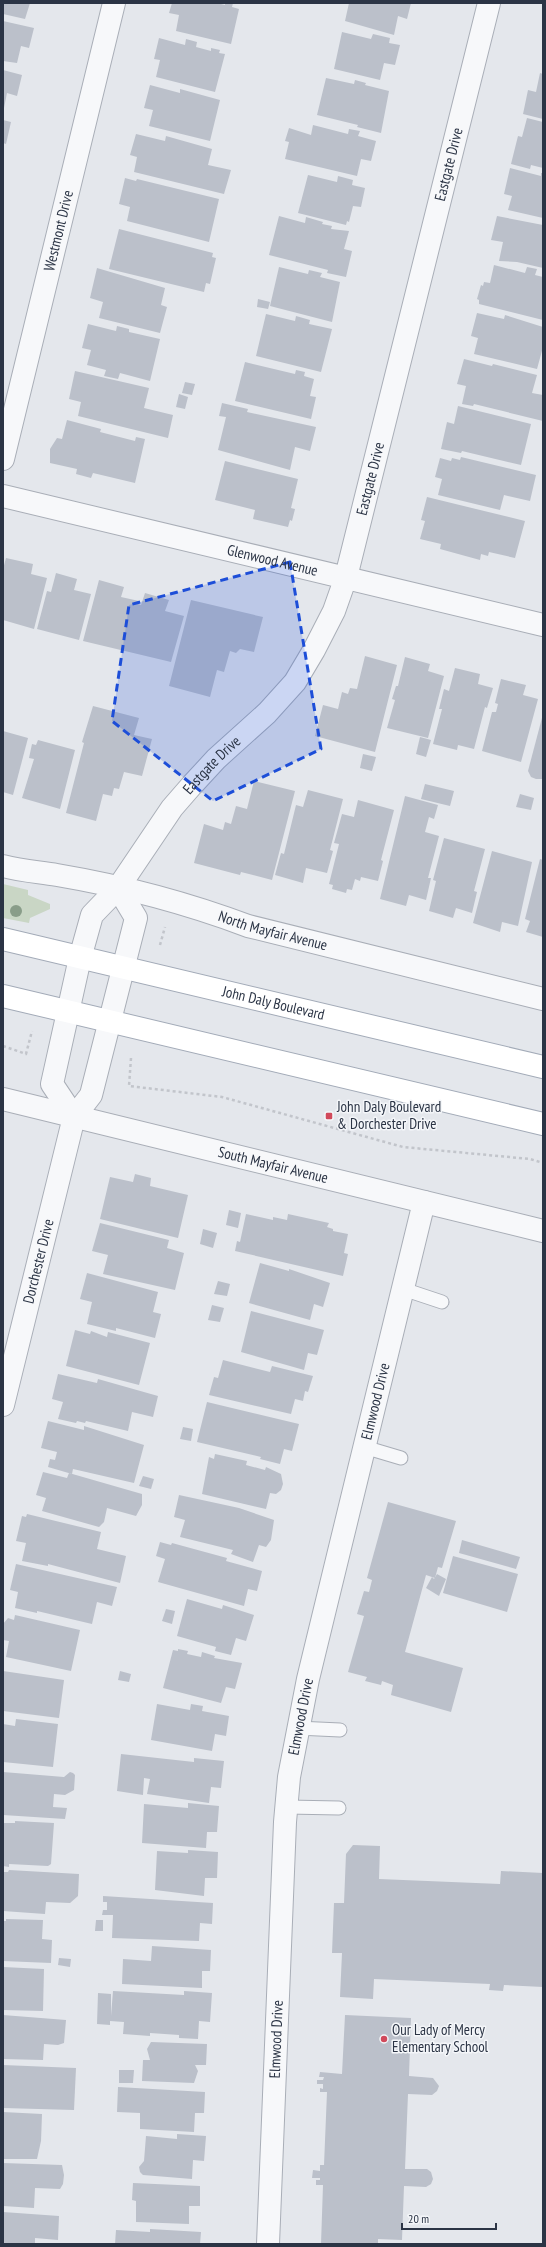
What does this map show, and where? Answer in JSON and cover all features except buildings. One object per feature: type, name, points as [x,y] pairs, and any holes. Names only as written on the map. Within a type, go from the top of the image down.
[{"type":"main road","name":"John Daly Boulevard","points":[[3,939],[123,969],[543,1068]]},
{"type":"main road","points":[[3,996],[69,1013],[543,1124]]},
{"type":"street","name":"Westmont Drive","points":[[3,459],[114,3]]},
{"type":"street","name":"Eastgate Drive","points":[[74,1117],[52,1084],[80,958],[92,915],[118,888],[168,814],[192,785],[216,759],[267,713],[295,682],[314,650],[334,611],[346,577],[489,3]]},
{"type":"street","name":"Glenwood Avenue","points":[[3,496],[543,624]]},
{"type":"street","name":"North Mayfair Avenue","points":[[3,866],[58,875],[118,888],[210,912],[248,926],[543,999]]},
{"type":"street","points":[[74,1117],[90,1095],[136,918],[118,888]]},
{"type":"street","name":"South Mayfair Avenue","points":[[3,1099],[543,1231]]},
{"type":"street","name":"Dorchester Drive","points":[[3,1405],[74,1117]]},
{"type":"street","name":"Elmwood Drive","points":[[268,2244],[287,1807],[297,1728],[424,1202]]},
{"type":"lane","points":[[403,1289],[442,1302]]},
{"type":"lane","points":[[364,1447],[401,1458]]},
{"type":"lane","points":[[297,1728],[340,1730]]},
{"type":"lane","points":[[287,1807],[339,1808]]},
{"type":"path","points":[[159,947],[168,920]]},
{"type":"path","points":[[3,1046],[26,1054],[34,1024]]},
{"type":"path","points":[[131,1051],[129,1086],[222,1097],[403,1147],[530,1160],[543,1163]]},
{"type":"highlighted area","points":[[290,562],[321,749],[213,801],[112,721],[129,605]]},
{"type":"green space","points":[[3,884],[28,890],[28,895],[50,904],[50,909],[30,918],[29,923],[3,918]]},
{"type":"place","name":"John Daly Boulevard & Dorchester Drive","points":[[329,1116]]},
{"type":"place","name":"Our Lady of Mercy Elementary School","points":[[384,2039]]}]
